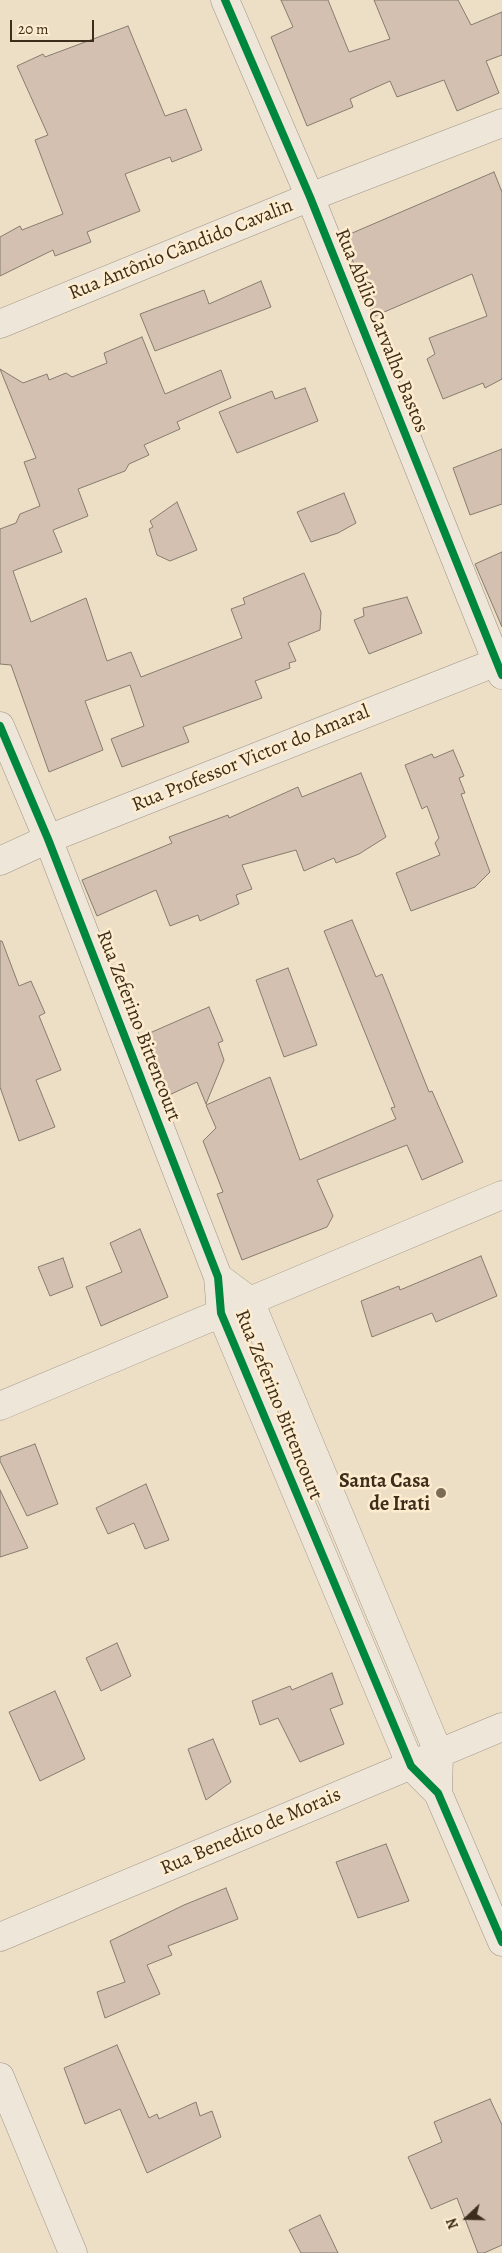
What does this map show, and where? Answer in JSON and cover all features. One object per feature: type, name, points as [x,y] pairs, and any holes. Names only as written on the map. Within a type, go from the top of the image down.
[{"type":"street","name":"Rua Abílio Carvalho Bastos","points":[[225,0],[310,197],[500,666]]},
{"type":"street","name":"Rua Antônio Cândido Cavalin","points":[[0,324],[310,197],[502,123]]},
{"type":"street","name":"Rua Professor Victor do Amaral","points":[[0,861],[48,839],[500,666]]},
{"type":"street","name":"Rua Zeferino Bittencourt","points":[[0,726],[48,839],[218,1277],[221,1313],[411,1766],[438,1793],[502,1942]]},
{"type":"street","points":[[0,1406],[502,1195]]},
{"type":"street","name":"Rua Zeferino Bittencourt","points":[[218,1277],[250,1301],[439,1754],[438,1793]]},
{"type":"street","name":"Rua Benedito de Morais","points":[[0,1937],[502,1727]]},
{"type":"street","points":[[0,2077],[73,2253]]},
{"type":"building","points":[[281,0],[328,0],[349,52],[390,39],[374,0],[458,0],[471,25],[502,12],[502,55],[486,61],[499,93],[457,111],[444,80],[397,97],[390,81],[350,99],[353,107],[307,126],[271,37],[293,27]]},
{"type":"building","points":[[128,26],[165,116],[186,109],[202,150],[172,162],[170,157],[125,174],[140,211],[87,232],[91,242],[55,256],[53,250],[0,276],[0,237],[20,226],[22,230],[63,214],[35,140],[48,135],[17,66],[43,54],[45,57]]},
{"type":"building","points":[[494,172],[502,192],[502,379],[485,388],[483,383],[443,399],[427,359],[435,354],[429,338],[487,316],[472,274],[375,316],[343,237]]},
{"type":"building","points":[[261,281],[271,307],[155,351],[140,314],[204,290],[209,304]]},
{"type":"building","points":[[142,337],[165,394],[221,370],[231,398],[177,422],[180,429],[144,445],[149,455],[129,464],[125,471],[78,489],[88,516],[53,530],[62,552],[13,571],[31,622],[86,598],[107,661],[131,652],[141,677],[242,638],[231,609],[245,604],[243,598],[304,573],[321,612],[320,630],[288,643],[296,661],[289,663],[290,668],[255,681],[262,698],[183,727],[189,742],[122,767],[111,739],[144,726],[130,685],[85,701],[103,750],[49,772],[11,665],[0,664],[0,529],[16,523],[20,514],[40,506],[24,462],[36,458],[0,369],[23,383],[47,374],[49,380],[66,373],[72,377],[107,363],[104,353]]},
{"type":"building","points":[[305,388],[318,421],[237,453],[219,412],[272,391],[275,399]]},
{"type":"building","points":[[502,449],[502,504],[470,515],[453,468]]},
{"type":"building","points":[[344,493],[356,523],[338,533],[311,542],[297,512]]},
{"type":"building","points":[[177,502],[197,550],[170,561],[157,555],[149,529],[153,527],[150,521]]},
{"type":"building","points":[[502,552],[502,627],[475,564]]},
{"type":"building","points":[[407,597],[422,633],[369,654],[354,620],[364,616],[363,608]]},
{"type":"building","points":[[453,750],[464,776],[459,778],[465,793],[461,794],[490,872],[475,887],[411,911],[396,873],[440,855],[435,843],[439,838],[427,806],[422,809],[405,765],[432,754],[434,758]]},
{"type":"building","points":[[361,773],[386,837],[359,854],[336,863],[334,858],[304,871],[296,850],[242,865],[252,889],[236,895],[239,904],[200,921],[198,915],[170,926],[156,890],[97,916],[82,880],[172,843],[169,837],[228,815],[229,818],[298,787],[302,797]]},
{"type":"building","points":[[352,920],[376,977],[382,974],[429,1092],[432,1091],[463,1162],[422,1180],[407,1145],[317,1180],[333,1216],[327,1227],[242,1260],[217,1194],[223,1192],[203,1141],[216,1128],[206,1105],[270,1077],[300,1160],[396,1119],[391,1108],[395,1107],[324,931]]},
{"type":"building","points":[[0,941],[2,941],[19,986],[31,981],[45,1013],[39,1016],[61,1070],[36,1080],[55,1127],[19,1141],[0,1087]]},
{"type":"building","points":[[288,968],[317,1045],[284,1057],[256,980]]},
{"type":"building","points":[[209,1007],[223,1041],[218,1043],[224,1060],[206,1104],[197,1082],[167,1096],[143,1036]]},
{"type":"building","points":[[140,1229],[168,1297],[101,1326],[86,1287],[122,1272],[110,1243]]},
{"type":"building","points":[[481,1256],[497,1296],[436,1322],[432,1313],[372,1337],[361,1301],[399,1286],[400,1290]]},
{"type":"building","points":[[63,1258],[73,1287],[50,1296],[38,1267]]},
{"type":"building","points":[[35,1444],[58,1504],[27,1516],[0,1461],[0,1457]]},
{"type":"building","points":[[146,1484],[169,1540],[145,1549],[134,1523],[108,1534],[96,1508]]},
{"type":"building","points":[[0,1490],[28,1548],[0,1557]]},
{"type":"building","points":[[117,1643],[131,1676],[101,1691],[86,1658]]},
{"type":"building","points":[[332,1673],[343,1704],[330,1709],[344,1744],[300,1762],[278,1718],[260,1725],[252,1701],[290,1686],[292,1690]]},
{"type":"building","points":[[55,1691],[85,1759],[40,1781],[9,1712]]},
{"type":"building","points":[[213,1739],[231,1782],[206,1800],[188,1749]]},
{"type":"building","points":[[386,1844],[409,1901],[358,1918],[336,1862]]},
{"type":"building","points":[[226,1888],[238,1919],[168,1946],[172,1955],[147,1965],[160,1994],[105,2018],[97,1992],[125,1982],[110,1941],[184,1905]]},
{"type":"building","points":[[117,2045],[149,2118],[157,2114],[159,2119],[196,2102],[200,2116],[212,2111],[221,2137],[147,2173],[120,2109],[85,2124],[64,2068]]},
{"type":"building","points":[[490,2099],[502,2125],[502,2245],[484,2253],[478,2253],[457,2198],[431,2209],[408,2157],[442,2142],[434,2122]]},
{"type":"building","points":[[320,2215],[338,2253],[301,2253],[289,2230]]},
{"type":"cycle path","points":[[225,0],[310,197],[502,675]]},
{"type":"cycle path","points":[[0,726],[48,839],[218,1277],[221,1313],[411,1766],[438,1793],[502,1942]]},
{"type":"place","name":"Santa Casa de Irati","points":[[441,1493]]}]
